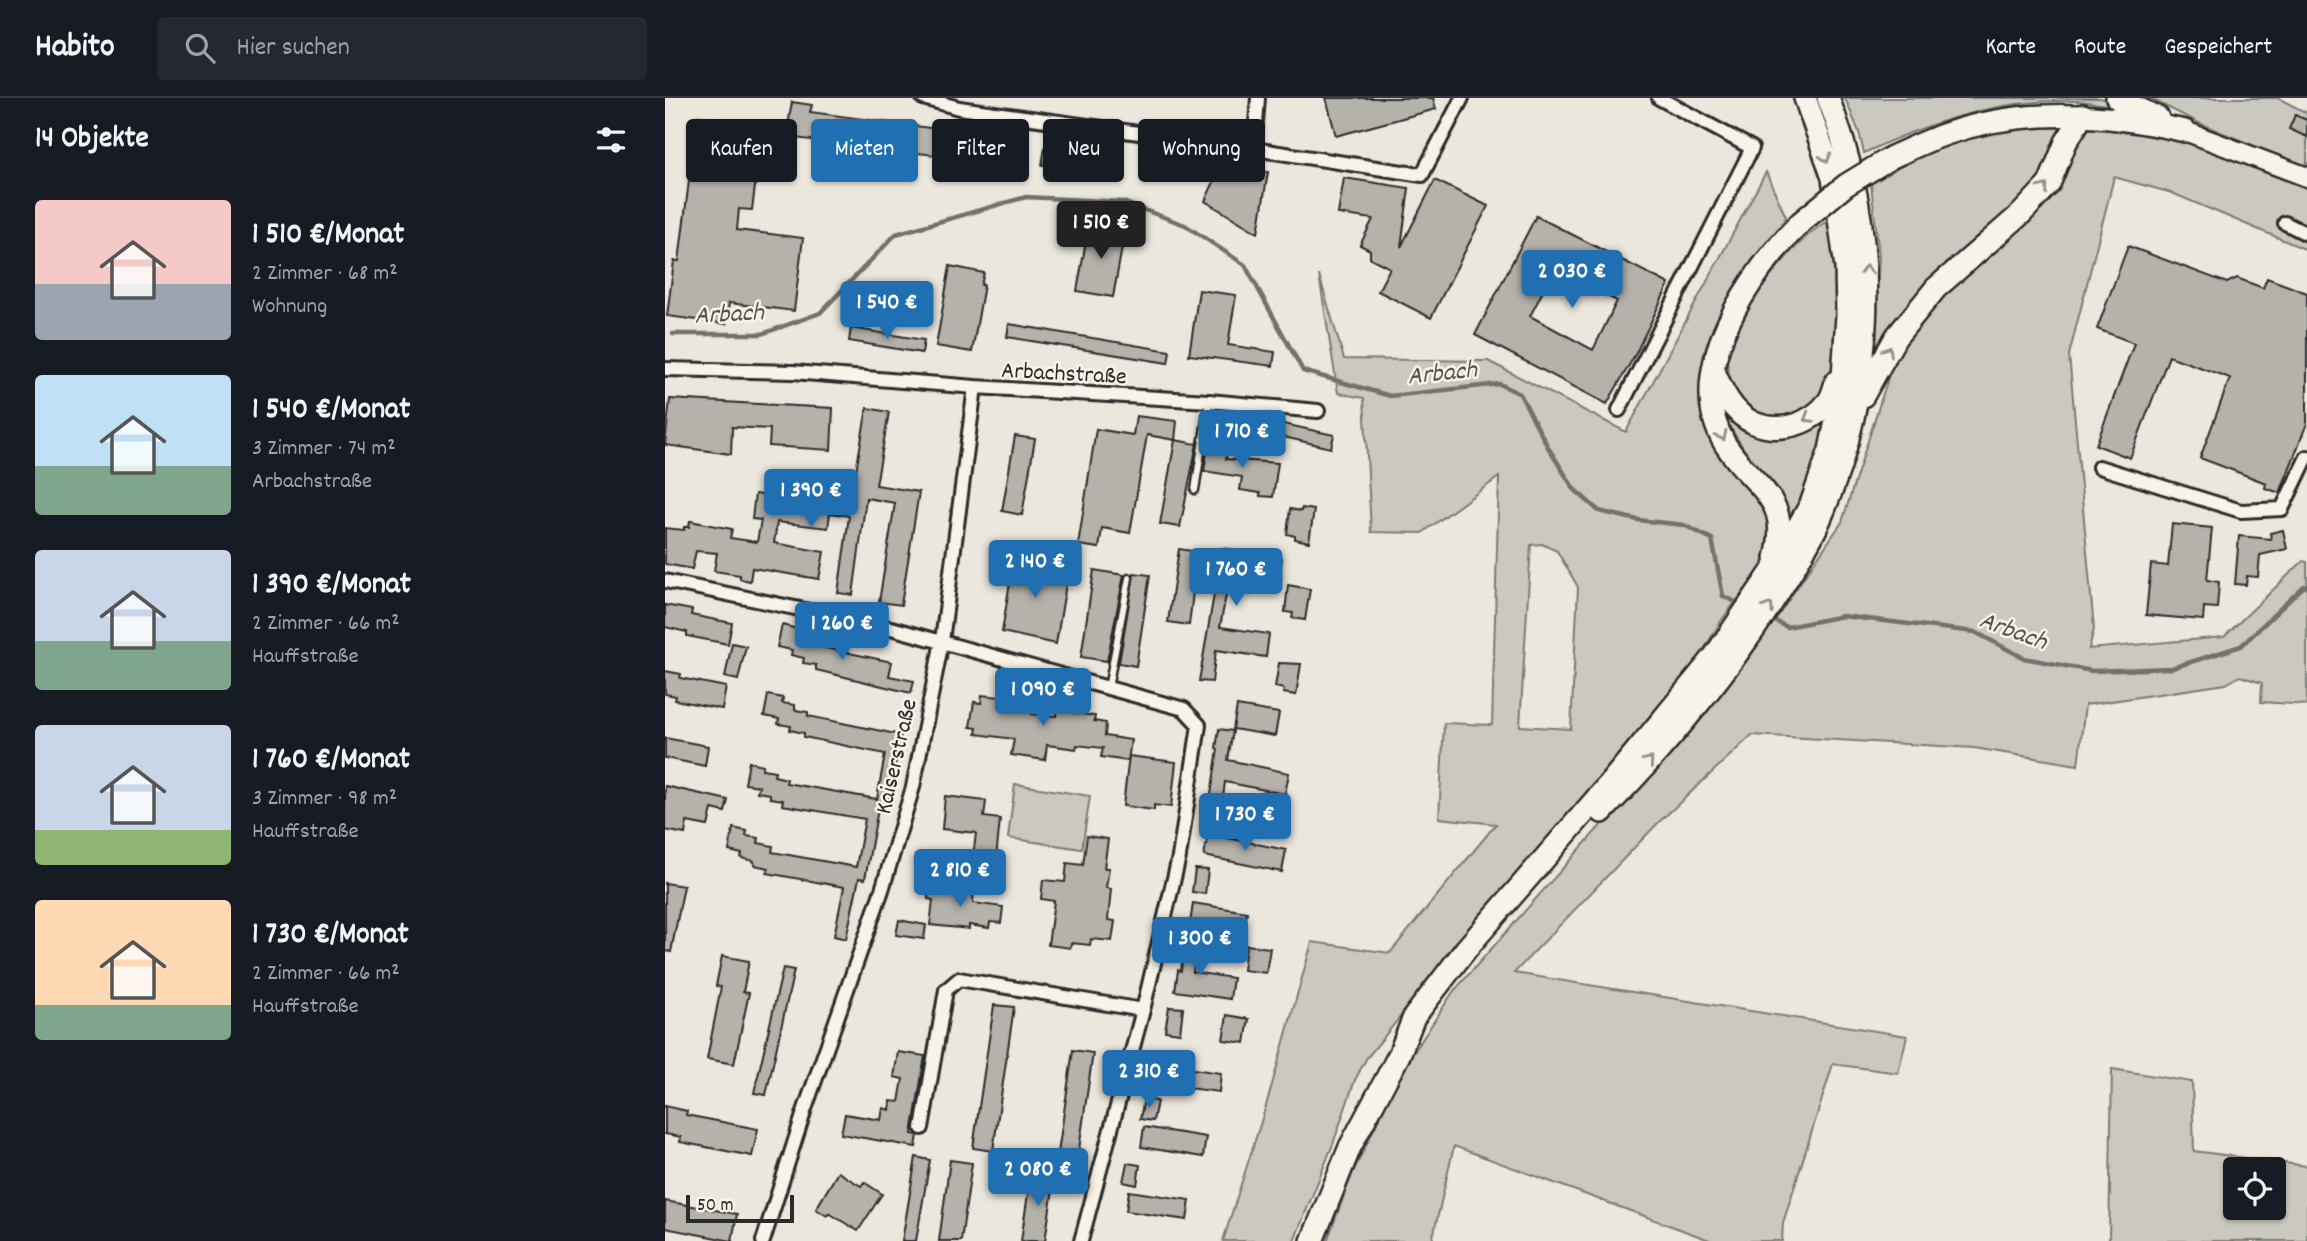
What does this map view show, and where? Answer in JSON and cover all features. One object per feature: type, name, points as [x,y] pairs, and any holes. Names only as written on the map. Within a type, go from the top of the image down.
[{"type":"main road","points":[[1723,659],[1811,504],[1830,450],[1842,392],[1847,315],[1846,267],[1833,177],[1805,98]]},
{"type":"main road","points":[[1312,1241],[1350,1147],[1399,1055],[1414,1017],[1442,979],[1610,783],[1723,659],[1803,552],[1829,498],[1855,411],[1861,380],[1867,278],[1861,212],[1842,132],[1828,98]]},
{"type":"main road","points":[[2117,98],[2185,131],[2307,177]]},
{"type":"main road","points":[[1773,570],[1779,545],[1780,524],[1777,508],[1726,445],[1718,429],[1713,412],[1714,370],[1719,343],[1752,279],[1781,242],[1846,185],[1892,157],[1946,134],[1989,122],[2042,115],[2083,115],[2185,131]]},
{"type":"main road","points":[[1855,411],[1896,337],[1914,313],[1936,288],[2022,214],[2049,184],[2066,142],[2083,115]]},
{"type":"main road","points":[[1714,370],[1722,390],[1741,414],[1753,423],[1775,428],[1799,424],[1815,415],[1830,400],[1843,363]]},
{"type":"street","points":[[923,98],[959,108],[1138,133]]},
{"type":"street","points":[[1256,119],[1258,98]]},
{"type":"street","points":[[1265,151],[1422,175],[1462,98]]},
{"type":"street","points":[[1619,410],[1752,148],[1659,98]]},
{"type":"street","points":[[2285,223],[2307,234]]},
{"type":"street","name":"Arbachstraße","points":[[665,369],[793,372],[1318,411]]},
{"type":"street","name":"Kaiserstraße","points":[[763,1241],[805,1109],[890,865],[913,787],[942,641],[975,387]]},
{"type":"street","points":[[2099,467],[2241,511],[2282,509],[2307,457]]},
{"type":"street","points":[[665,581],[865,622],[942,641],[1184,709],[1199,725],[1179,857],[1143,1010],[1081,1241]]},
{"type":"street","points":[[922,1128],[946,990],[959,979],[1143,1010]]},
{"type":"lane","points":[[1195,489],[1209,401]]},
{"type":"lane","points":[[1108,688],[1129,578]]},
{"type":"shaded area","points":[[1845,98],[2101,98],[2135,111],[2077,101],[2021,103],[1941,122],[1864,153],[1859,132]]},
{"type":"shaded area","points":[[2149,98],[2278,98],[2307,113],[2307,168],[2199,123]]},
{"type":"shaded area","points":[[2069,121],[2043,176],[2027,198],[1919,290],[1894,322],[1877,360],[1873,359],[1879,255],[1871,184],[1918,157],[1969,137],[2012,127]]},
{"type":"shaded area","points":[[2094,124],[2169,134],[2307,188],[2307,250],[2172,193],[2114,177],[2069,355],[2094,629],[2089,649],[2224,637],[2303,561],[2307,562],[2307,705],[2261,702],[2262,683],[2240,676],[2226,684],[2085,705],[2078,765],[1974,748],[1752,735],[1657,824],[1514,973],[1907,1036],[1898,1073],[1833,1064],[1783,1223],[1782,1241],[1712,1241],[1454,1146],[1432,1241],[1327,1241],[1353,1172],[1403,1069],[1453,992],[1603,823],[1666,758],[1758,644],[1842,522],[1897,350],[1930,303],[2050,195],[2065,172],[2073,144],[2080,132]]},
{"type":"shaded area","points":[[1766,172],[1786,217],[1714,327],[1702,386],[1708,429],[1731,463],[1771,511],[1767,560],[1721,621],[1696,662],[1472,928],[1366,1059],[1355,1080],[1333,1144],[1294,1241],[1223,1241],[1266,1106],[1312,942],[1390,953],[1496,824],[1439,818],[1444,723],[1492,725],[1499,477],[1422,533],[1371,532],[1364,398],[1338,393],[1319,275],[1344,359],[1488,361],[1626,432]],"holes":[[[1542,544],[1557,551],[1578,587],[1571,729],[1520,726],[1531,545]]]},
{"type":"shaded area","points":[[1830,219],[1838,307],[1836,354],[1832,375],[1823,397],[1801,413],[1786,417],[1758,412],[1738,394],[1731,381],[1727,351],[1732,334],[1773,273],[1804,239]]},
{"type":"shaded area","points":[[1722,397],[1752,428],[1832,411],[1794,523],[1788,522],[1785,502],[1778,489],[1751,461],[1721,412]]},
{"type":"shaded area","points":[[1015,784],[1090,796],[1082,849],[1008,838]]},
{"type":"shaded area","points":[[2112,1069],[2192,1082],[2194,1151],[2239,1157],[2223,1157],[2223,1220],[2286,1220],[2286,1163],[2307,1166],[2307,1241],[2109,1241]]},
{"type":"building","points":[[1326,98],[1433,98],[1436,109],[1336,136]]},
{"type":"building","points":[[792,102],[812,105],[810,112],[863,119],[811,119],[811,140],[797,138],[797,119],[789,119]]},
{"type":"building","points":[[2295,115],[2307,120],[2307,137],[2289,129]]},
{"type":"building","points":[[697,116],[722,119],[697,119]]},
{"type":"building","points":[[918,126],[932,128],[932,155],[918,153]]},
{"type":"building","points":[[1265,172],[1268,172],[1258,233],[1205,201],[1213,184],[1265,182]]},
{"type":"building","points":[[1344,178],[1409,188],[1401,247],[1435,180],[1488,206],[1431,318],[1378,291],[1390,268],[1370,258],[1370,250],[1360,245],[1373,219],[1338,214]]},
{"type":"building","points":[[689,182],[756,182],[752,210],[739,209],[737,230],[803,238],[794,311],[729,303],[726,324],[667,316],[674,261],[679,261]]},
{"type":"building","points":[[1536,216],[1669,284],[1636,353],[1607,404],[1475,335]],"holes":[[[1554,270],[1617,301],[1593,350],[1530,316]]]},
{"type":"building","points":[[1089,225],[1125,231],[1113,297],[1077,291]]},
{"type":"building","points":[[2128,246],[2227,283],[2237,278],[2263,288],[2267,278],[2307,293],[2307,423],[2280,493],[2265,488],[2266,483],[2200,458],[2230,378],[2169,356],[2130,458],[2096,445],[2134,343],[2097,329]]},
{"type":"building","points":[[950,266],[984,273],[972,352],[936,346]]},
{"type":"building","points":[[1199,290],[1236,295],[1228,345],[1275,352],[1273,366],[1189,355]]},
{"type":"building","points":[[1009,324],[1170,351],[1168,363],[1007,337]]},
{"type":"building","points":[[851,328],[924,340],[922,353],[849,341]]},
{"type":"building","points":[[670,399],[833,408],[831,450],[769,446],[770,429],[732,427],[731,454],[665,445]]},
{"type":"building","points":[[867,408],[889,412],[876,485],[919,492],[901,605],[879,602],[895,503],[866,498],[853,595],[838,593],[849,516],[830,513],[828,528],[777,522],[774,543],[824,552],[819,579],[752,568],[750,581],[740,579],[740,575],[714,571],[717,553],[696,551],[692,569],[665,564],[665,528],[684,530],[684,527],[689,527],[690,521],[732,529],[730,538],[757,542],[761,520],[752,519],[755,494],[793,499],[793,496],[850,505]]},
{"type":"building","points":[[1243,415],[1334,435],[1331,448],[1240,427]]},
{"type":"building","points":[[1136,416],[1177,421],[1175,440],[1147,435],[1130,533],[1102,528],[1099,548],[1078,545],[1096,429],[1133,435]]},
{"type":"building","points":[[1015,436],[1035,439],[1022,515],[1002,511]]},
{"type":"building","points":[[1215,438],[1229,441],[1226,459],[1278,463],[1273,497],[1240,490],[1242,477],[1204,471],[1208,445],[1213,446]]},
{"type":"building","points":[[1175,440],[1197,444],[1180,527],[1160,524]]},
{"type":"building","points":[[1302,508],[1314,510],[1309,542],[1287,534],[1290,509],[1301,511]]},
{"type":"building","points":[[2172,524],[2212,528],[2207,580],[2219,582],[2217,608],[2204,607],[2203,620],[2146,615],[2151,564],[2168,566]]},
{"type":"building","points":[[2283,530],[2287,549],[2260,555],[2258,577],[2247,576],[2246,585],[2235,584],[2239,536],[2271,539],[2270,533]]},
{"type":"building","points":[[1222,548],[1282,558],[1278,582],[1230,574],[1220,627],[1269,634],[1266,657],[1216,650],[1212,682],[1199,681]]},
{"type":"building","points":[[1179,549],[1198,552],[1189,625],[1168,622]]},
{"type":"building","points":[[1014,557],[1069,566],[1056,644],[1002,632]]},
{"type":"building","points":[[1094,570],[1124,575],[1107,661],[1081,657]]},
{"type":"building","points":[[1134,573],[1150,575],[1136,666],[1119,663]]},
{"type":"building","points":[[1288,585],[1310,589],[1305,620],[1292,618],[1293,613],[1285,612]]},
{"type":"building","points":[[665,605],[692,610],[691,615],[732,623],[728,644],[687,636],[687,632],[665,627]]},
{"type":"building","points":[[782,625],[797,629],[796,633],[809,636],[808,640],[821,643],[821,647],[892,662],[889,676],[914,681],[911,693],[816,670],[816,665],[803,663],[804,658],[791,655],[792,650],[777,647]]},
{"type":"building","points":[[732,643],[746,646],[738,680],[725,677]]},
{"type":"building","points":[[1279,663],[1301,664],[1296,695],[1283,693],[1284,689],[1275,687]]},
{"type":"building","points":[[665,671],[681,674],[680,678],[726,687],[722,709],[675,700],[676,696],[665,694]]},
{"type":"building","points":[[1010,694],[1034,698],[1032,714],[1056,716],[1057,703],[1069,705],[1068,712],[1095,716],[1094,721],[1106,723],[1105,736],[1131,740],[1128,761],[1101,757],[1103,748],[1077,745],[1076,749],[1047,745],[1045,760],[1011,755],[1014,739],[976,734],[977,728],[970,727],[974,702],[981,703],[982,695],[1009,698]]},
{"type":"building","points":[[768,695],[783,698],[782,703],[795,705],[795,710],[808,712],[808,716],[901,735],[887,806],[879,804],[865,879],[859,878],[846,939],[834,936],[844,887],[767,873],[769,868],[754,865],[754,861],[741,858],[742,854],[729,851],[733,828],[747,831],[746,836],[759,838],[758,843],[773,846],[772,852],[856,867],[865,819],[782,805],[783,800],[757,792],[759,786],[745,784],[749,762],[763,765],[762,769],[775,771],[774,776],[787,779],[786,783],[877,799],[885,754],[804,737],[804,733],[790,730],[791,726],[778,724],[779,719],[764,716]]},
{"type":"building","points":[[1237,706],[1279,713],[1275,736],[1233,729]]},
{"type":"building","points":[[1219,729],[1233,731],[1228,760],[1289,773],[1285,794],[1225,782],[1219,829],[1206,827]]},
{"type":"building","points":[[665,738],[708,746],[705,766],[665,758]]},
{"type":"building","points":[[1129,756],[1176,762],[1171,807],[1154,805],[1154,810],[1123,806]]},
{"type":"building","points":[[665,786],[728,800],[725,812],[712,809],[708,826],[687,822],[685,834],[665,830]]},
{"type":"building","points":[[945,796],[986,801],[984,817],[1000,819],[996,859],[973,857],[976,833],[942,829]]},
{"type":"building","points":[[1208,834],[1286,850],[1282,872],[1204,856]]},
{"type":"building","points":[[1087,836],[1108,839],[1104,868],[1109,868],[1106,888],[1111,889],[1108,920],[1115,921],[1112,941],[1091,939],[1090,945],[1071,943],[1070,948],[1048,945],[1054,901],[1041,899],[1043,880],[1065,882],[1067,863],[1083,865]]},
{"type":"building","points":[[1195,869],[1208,870],[1205,894],[1192,892]]},
{"type":"building","points":[[665,883],[684,886],[671,952],[665,951]]},
{"type":"building","points":[[929,884],[974,889],[973,903],[1003,907],[1001,923],[990,922],[989,928],[969,925],[969,929],[930,925],[933,900],[928,899]]},
{"type":"building","points":[[1193,903],[1247,912],[1244,932],[1190,924]]},
{"type":"building","points":[[899,920],[926,925],[924,939],[896,935]]},
{"type":"building","points":[[1185,939],[1197,940],[1193,972],[1233,978],[1230,999],[1175,991],[1178,970],[1181,971]]},
{"type":"building","points":[[1246,945],[1270,948],[1266,973],[1243,970]]},
{"type":"building","points":[[722,956],[749,961],[743,992],[749,993],[734,1064],[707,1059],[721,987],[716,986]]},
{"type":"building","points":[[783,968],[794,970],[766,1095],[754,1093]]},
{"type":"building","points":[[994,1005],[1014,1007],[993,1151],[973,1148]]},
{"type":"building","points":[[1169,1007],[1183,1008],[1180,1033],[1165,1031]]},
{"type":"building","points":[[1227,1015],[1249,1019],[1245,1043],[1223,1040]]},
{"type":"building","points":[[1073,1050],[1093,1053],[1077,1163],[1067,1161],[1066,1174],[1055,1174]]},
{"type":"building","points":[[898,1052],[925,1056],[912,1134],[918,1135],[916,1147],[841,1134],[845,1114],[881,1120],[883,1108],[890,1110],[891,1101],[899,1102],[903,1079],[894,1077]]},
{"type":"building","points":[[1159,1064],[1221,1073],[1219,1092],[1156,1084]]},
{"type":"building","points":[[1144,1099],[1157,1101],[1153,1121],[1140,1119]]},
{"type":"building","points":[[665,1106],[687,1111],[686,1115],[758,1129],[752,1156],[680,1142],[681,1137],[665,1134]]},
{"type":"building","points":[[1144,1127],[1206,1137],[1203,1157],[1141,1147]]},
{"type":"building","points":[[916,1157],[930,1160],[916,1241],[902,1241]]},
{"type":"building","points":[[950,1160],[972,1163],[961,1241],[939,1241]]},
{"type":"building","points":[[1127,1163],[1140,1165],[1137,1185],[1123,1182]]},
{"type":"building","points":[[838,1172],[861,1186],[864,1182],[882,1194],[858,1231],[829,1213],[827,1216],[816,1209]]},
{"type":"building","points":[[1031,1173],[1055,1176],[1045,1241],[1021,1241]]},
{"type":"building","points":[[1129,1191],[1190,1200],[1187,1220],[1126,1211]]},
{"type":"building","points":[[665,1201],[737,1214],[732,1241],[665,1228]]},
{"type":"waterway","name":"Arbach","points":[[673,334],[762,334],[820,313],[896,234],[1026,197],[1123,202],[1185,225],[1245,265],[1303,371],[1390,396],[1500,384],[1520,394],[1574,489],[1599,511],[1638,520],[1684,525],[1712,539],[1723,596],[1742,605]]},
{"type":"waterway","name":"Arbach","points":[[1769,618],[1787,627],[1843,616],[1975,632],[2024,658],[2092,671],[2172,668],[2241,646],[2304,586],[2307,587]]}]
